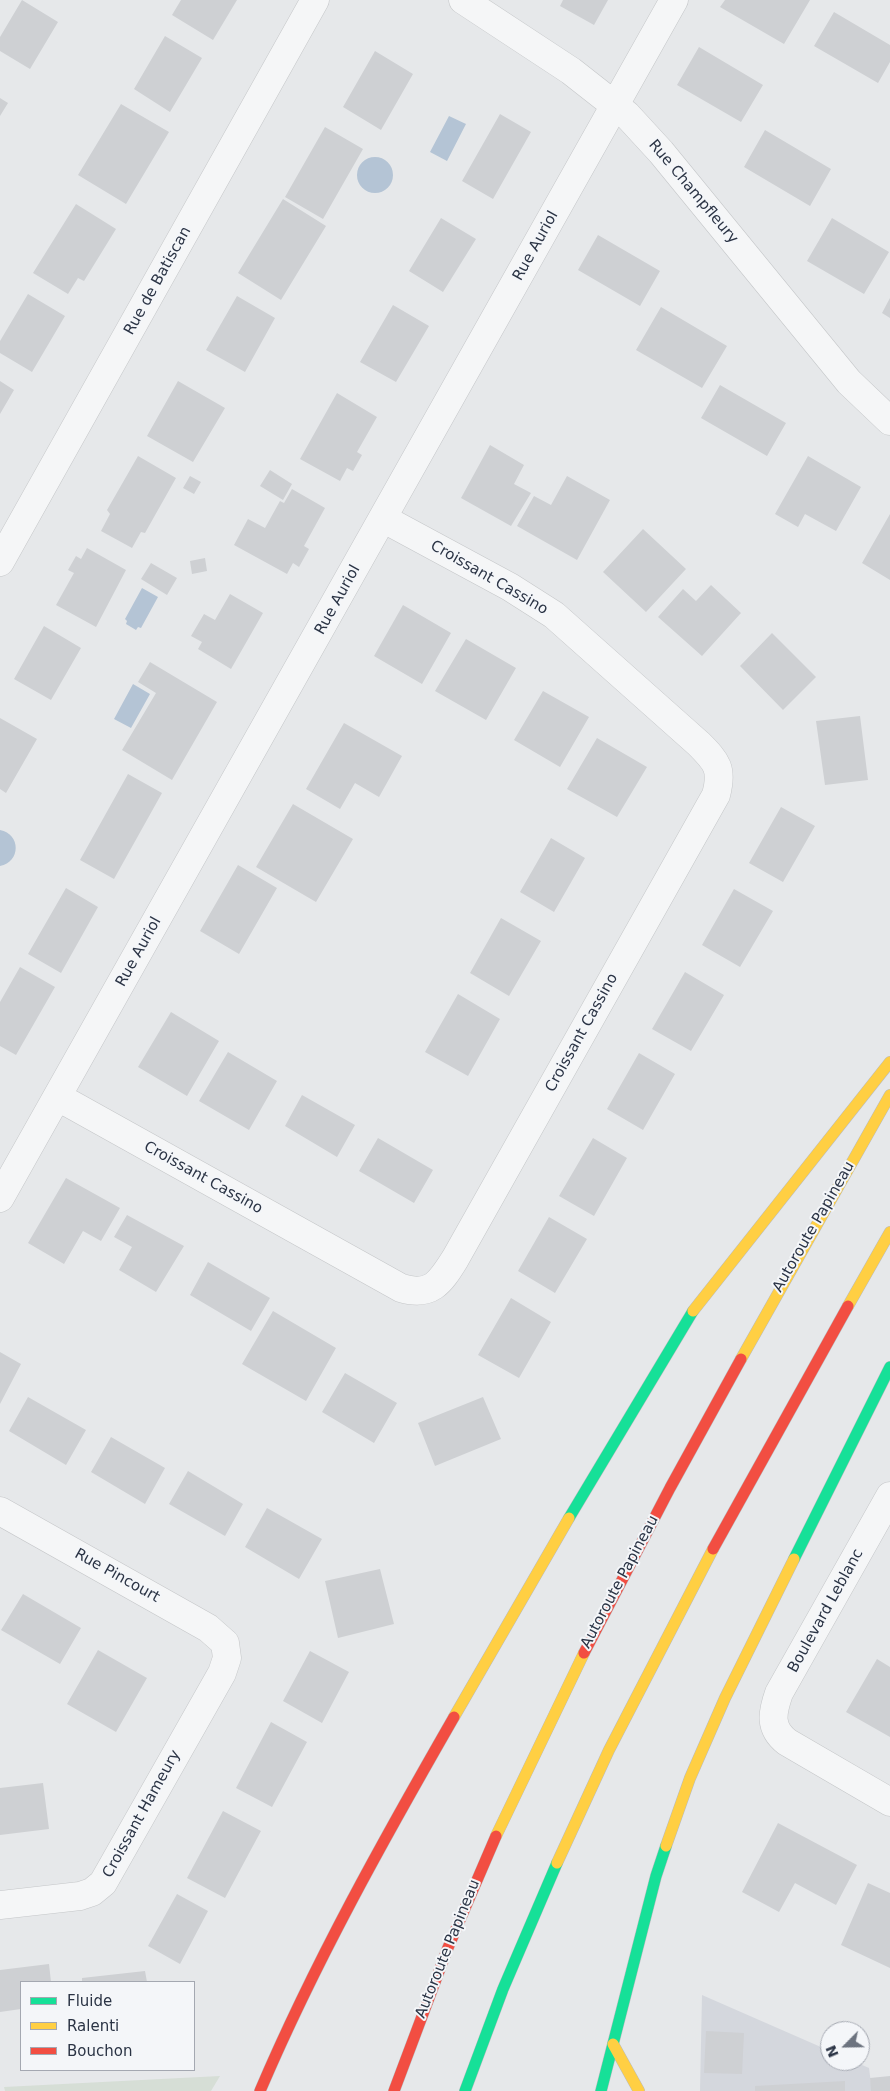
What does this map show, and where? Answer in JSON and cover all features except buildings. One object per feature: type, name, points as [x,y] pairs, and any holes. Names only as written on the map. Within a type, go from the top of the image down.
[{"type":"highway","points":[[260,2091],[278,2049],[331,1940],[428,1762],[512,1614],[686,1320],[890,1062]]},
{"type":"highway","name":"Autoroute Papineau","points":[[394,2091],[447,1947],[500,1824],[555,1708],[706,1421],[890,1094]]},
{"type":"highway","points":[[464,2091],[497,2001],[555,1863],[611,1743],[695,1581],[890,1232]]},
{"type":"highway","points":[[601,2091],[656,1876],[690,1778],[725,1698],[890,1367]]},
{"type":"highway","points":[[612,2044],[639,2091]]},
{"type":"street","name":"Rue de Batiscan","points":[[0,562],[315,0]]},
{"type":"street","name":"Rue Champfleury","points":[[462,0],[543,51],[615,104],[661,152],[849,382],[890,421]]},
{"type":"street","name":"Rue Auriol","points":[[0,1198],[674,0]]},
{"type":"street","name":"Croissant Cassino","points":[[58,1097],[401,1288],[412,1291],[429,1289],[442,1279],[455,1259],[716,795],[719,768],[699,744],[554,615],[510,587],[384,518]]},
{"type":"street","name":"Boulevard Leblanc","points":[[890,1496],[779,1694],[773,1711],[775,1729],[787,1742],[890,1802]]},
{"type":"street","name":"Rue Pincourt","points":[[0,1511],[208,1628],[225,1643],[227,1649]]},
{"type":"street","name":"Croissant Hameury","points":[[0,1905],[80,1896],[92,1892],[103,1884],[222,1673],[227,1658],[227,1649]]},
{"type":"shaded area","points":[[702,1995],[820,2047],[820,2071],[869,2071],[872,2091],[700,2091]]},
{"type":"shaded area","points":[[220,2076],[211,2091],[5,2091],[4,2087]]},
{"type":"water","points":[[449,116],[466,124],[447,161],[430,152]]},
{"type":"water","points":[[375,157],[382,158],[388,162],[392,168],[392,182],[388,188],[382,192],[375,193],[368,192],[362,188],[358,182],[357,175],[358,168],[362,162],[368,158]]},
{"type":"water","points":[[142,588],[158,597],[141,628],[138,627],[136,630],[126,624],[127,621],[125,619]]},
{"type":"water","points":[[133,684],[150,694],[131,728],[114,719]]},
{"type":"water","points":[[0,830],[12,837],[16,848],[12,859],[0,866]]},
{"type":"traffic: fast","points":[[569,1518],[693,1311]]},
{"type":"traffic: fast","points":[[794,1559],[890,1367]]},
{"type":"traffic: fast","points":[[601,2091],[656,1876],[666,1846]]},
{"type":"traffic: fast","points":[[465,2091],[503,1989],[557,1863]]},
{"type":"traffic: slow","points":[[693,1311],[890,1062]]},
{"type":"traffic: slow","points":[[741,1359],[890,1095]]},
{"type":"traffic: slow","points":[[848,1306],[890,1232]]},
{"type":"traffic: slow","points":[[454,1717],[569,1518]]},
{"type":"traffic: slow","points":[[557,1863],[609,1750],[713,1549]]},
{"type":"traffic: slow","points":[[666,1846],[690,1778],[725,1698],[794,1559]]},
{"type":"traffic: slow","points":[[496,1836],[584,1653]]},
{"type":"traffic: slow","points":[[613,2044],[639,2091]]},
{"type":"traffic: jam","points":[[713,1549],[848,1306]]},
{"type":"traffic: jam","points":[[584,1653],[670,1488],[741,1359]]},
{"type":"traffic: jam","points":[[260,2091],[281,2043],[351,1901],[454,1717]]},
{"type":"traffic: jam","points":[[394,2091],[447,1950],[496,1836]]}]
